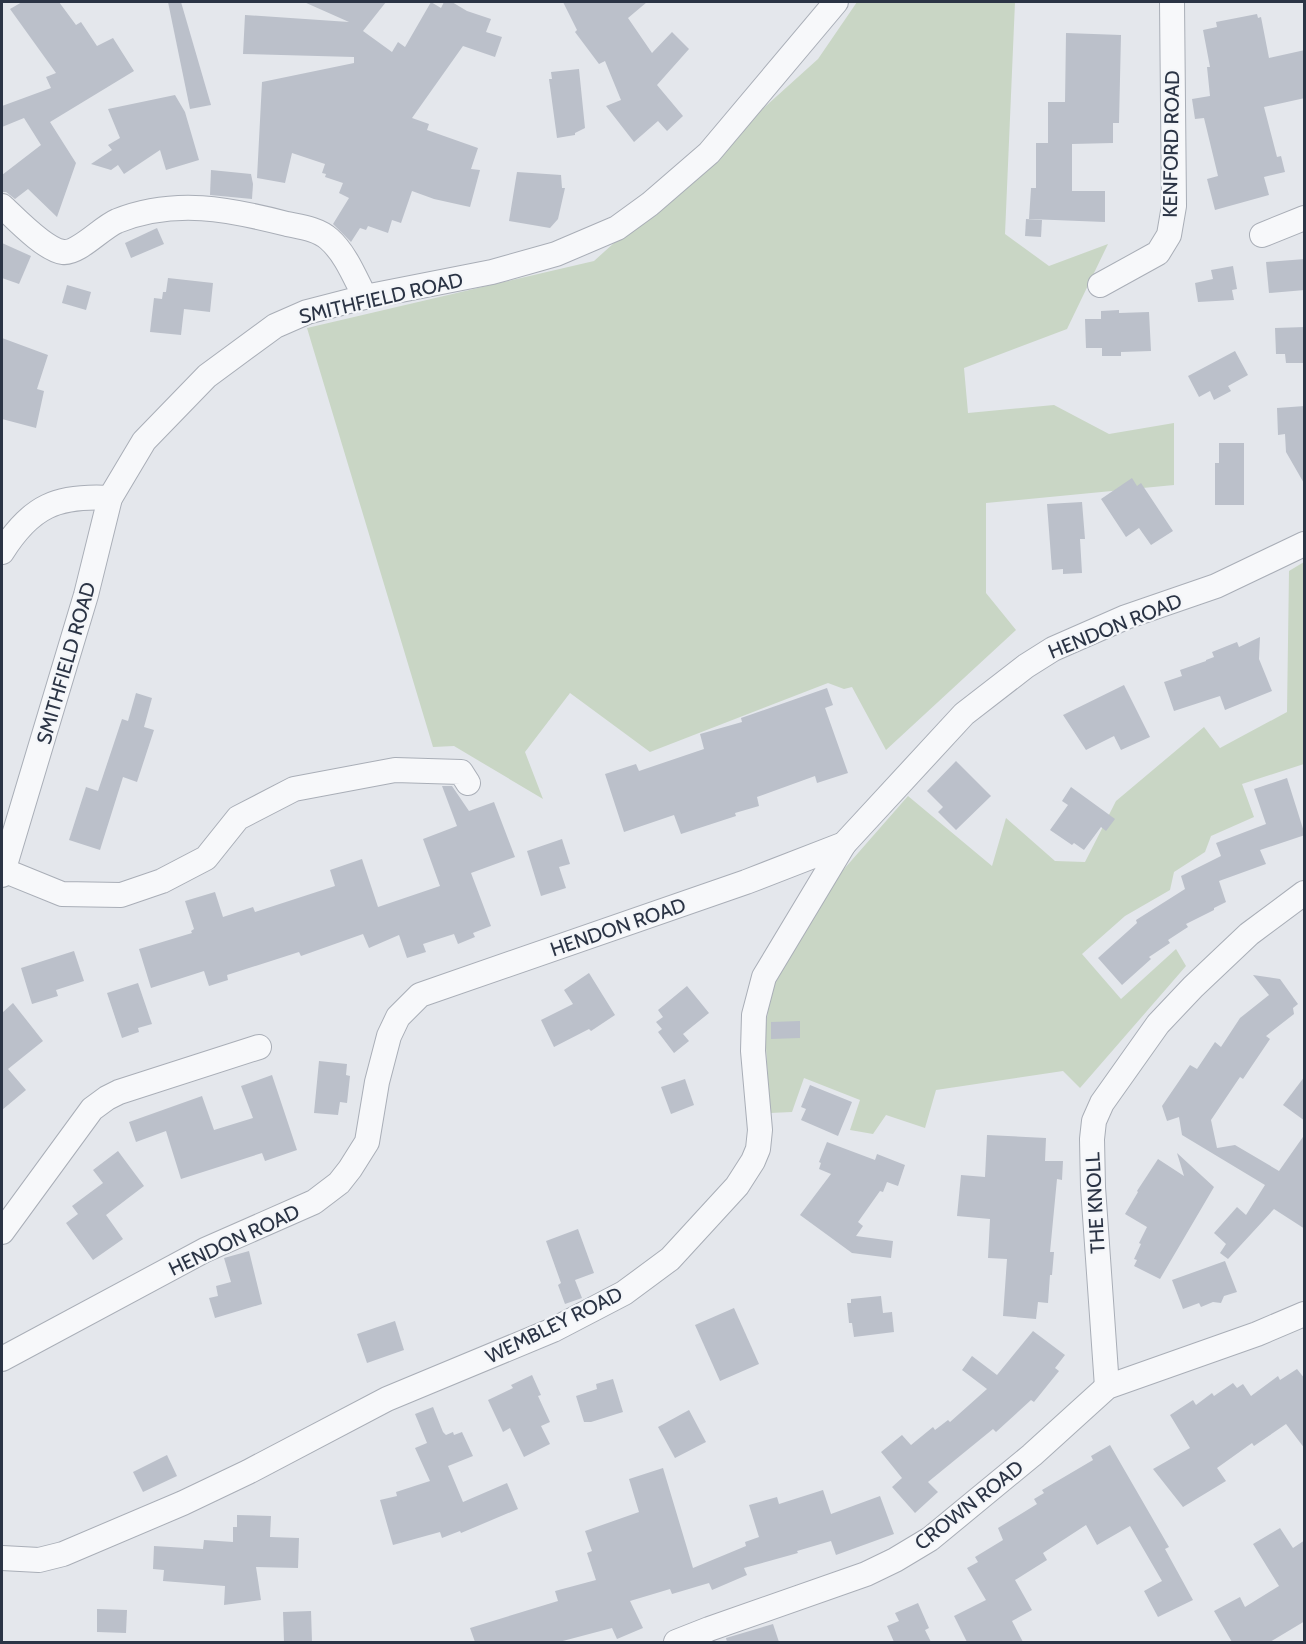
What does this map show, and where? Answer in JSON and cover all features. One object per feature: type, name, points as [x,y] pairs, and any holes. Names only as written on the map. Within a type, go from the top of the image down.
[{"type":"street","name":"SMITHFIELD ROAD","points":[[2,872],[86,595],[111,498],[144,441],[207,376],[275,326],[290,319],[307,312],[365,297],[492,272],[556,254],[617,228],[650,204],[709,153],[836,2]]},
{"type":"street","name":"KENFORD ROAD","points":[[1100,285],[1158,253],[1169,235],[1173,206],[1172,2]]},
{"type":"street","points":[[2,206],[32,233],[55,250],[64,252],[71,252],[100,230],[117,221],[151,211],[203,207],[259,216],[317,231],[328,238],[343,255],[365,297]]},
{"type":"street","points":[[1262,235],[1305,218]]},
{"type":"street","points":[[2,552],[13,534],[32,516],[50,505],[69,498],[111,498]]},
{"type":"street","name":"HENDON ROAD","points":[[2,1359],[206,1250],[314,1202],[339,1183],[367,1142],[377,1082],[389,1036],[398,1017],[420,995],[746,882],[844,844],[964,714],[1026,666],[1073,639],[1126,617],[1216,586],[1305,544]]},
{"type":"street","points":[[2,872],[62,894],[121,894],[162,880],[206,858],[238,818],[294,789],[395,770],[461,772],[468,783]]},
{"type":"street","name":"WEMBLEY ROAD","points":[[2,1558],[39,1560],[63,1554],[183,1503],[387,1400],[553,1330],[624,1293],[670,1259],[737,1186],[753,1161],[758,1149],[760,1130],[753,1051],[754,1015],[764,977],[844,844]]},
{"type":"street","name":"THE KNOLL","points":[[1107,1387],[1093,1187],[1094,1121],[1102,1103],[1158,1024],[1250,934],[1305,893]]},
{"type":"street","points":[[2,1232],[92,1109],[107,1098],[119,1092],[259,1047]]},
{"type":"street","points":[[1107,1387],[1257,1334],[1305,1314]]},
{"type":"street","name":"CROWN ROAD","points":[[676,1642],[866,1574],[895,1560],[930,1539],[1032,1455],[1107,1387]]},
{"type":"green space","points":[[857,2],[1015,2],[1005,234],[1049,266],[1108,244],[1067,329],[964,368],[968,413],[1054,405],[1109,434],[1174,423],[1174,485],[986,503],[986,593],[1016,630],[886,750],[852,687],[844,689],[828,683],[650,752],[570,693],[525,752],[543,799],[454,746],[433,747],[307,328],[594,261],[818,59]]},
{"type":"green space","points":[[1304,562],[1304,764],[1242,784],[1254,817],[1211,836],[1205,852],[1174,872],[1170,890],[1125,916],[1082,954],[1121,999],[1176,949],[1186,966],[1080,1088],[1063,1071],[936,1090],[925,1128],[886,1115],[873,1134],[850,1130],[860,1100],[804,1078],[792,1112],[770,1113],[765,1031],[772,984],[837,877],[908,796],[992,866],[1006,818],[1055,861],[1085,862],[1116,801],[1204,727],[1220,748],[1287,712],[1289,571]]},
{"type":"building","points":[[22,2],[59,2],[76,25],[81,22],[97,46],[113,38],[134,71],[50,122],[76,163],[57,217],[28,189],[15,199],[6,192],[2,192],[2,175],[41,145],[24,118],[2,127],[2,106],[51,88],[46,77],[56,73],[10,9]]},
{"type":"building","points":[[168,2],[181,2],[211,105],[190,109]]},
{"type":"building","points":[[304,2],[386,2],[363,31],[392,52],[398,42],[405,47],[431,2],[441,8],[444,2],[452,2],[467,11],[491,19],[486,32],[502,37],[495,57],[463,46],[412,118],[429,124],[427,130],[478,148],[471,169],[480,170],[470,207],[434,199],[412,191],[401,223],[392,220],[388,233],[368,226],[366,230],[360,228],[351,242],[333,224],[349,198],[339,193],[343,183],[325,177],[326,174],[322,173],[325,164],[292,153],[285,183],[257,178],[262,82],[354,63],[354,57],[243,54],[245,15],[349,22]]},
{"type":"building","points":[[563,2],[647,2],[628,18],[652,53],[672,32],[689,49],[657,85],[683,116],[667,131],[658,121],[634,142],[606,106],[621,100],[605,61],[599,64],[575,32],[577,30]]},
{"type":"building","points":[[1257,14],[1258,18],[1261,17],[1269,58],[1305,50],[1305,98],[1264,107],[1277,157],[1281,156],[1285,172],[1264,177],[1269,195],[1215,210],[1207,179],[1218,176],[1204,118],[1195,119],[1192,99],[1210,96],[1207,67],[1210,67],[1203,30],[1217,27],[1216,22]]},
{"type":"building","points":[[1066,33],[1121,35],[1119,123],[1113,123],[1113,143],[1072,144],[1072,191],[1105,191],[1105,222],[1029,219],[1031,188],[1036,188],[1036,143],[1048,143],[1048,102],[1065,102]]},
{"type":"building","points":[[579,69],[585,128],[575,135],[557,138],[549,79],[552,79],[551,72]]},
{"type":"building","points":[[175,95],[185,112],[199,160],[166,170],[160,150],[124,174],[118,165],[111,170],[91,164],[112,150],[108,145],[120,138],[108,109]]},
{"type":"building","points":[[211,170],[251,174],[252,199],[210,195]]},
{"type":"building","points":[[517,172],[561,175],[562,188],[565,188],[558,219],[550,228],[509,221]]},
{"type":"building","points":[[1026,219],[1042,220],[1041,237],[1025,236]]},
{"type":"building","points":[[157,228],[164,244],[131,258],[125,243]]},
{"type":"building","points":[[2,243],[31,256],[19,284],[2,278]]},
{"type":"building","points":[[1305,259],[1305,290],[1269,293],[1266,262]]},
{"type":"building","points":[[1233,266],[1237,289],[1232,290],[1234,300],[1198,302],[1195,283],[1213,279],[1211,270]]},
{"type":"building","points":[[168,278],[213,283],[210,312],[184,309],[181,335],[150,332],[154,298],[162,299],[163,292],[166,292]]},
{"type":"building","points":[[67,285],[91,292],[86,310],[62,303]]},
{"type":"building","points":[[1119,310],[1119,313],[1149,312],[1151,351],[1121,352],[1121,356],[1102,356],[1102,348],[1086,348],[1085,319],[1101,319],[1101,311]]},
{"type":"building","points":[[1305,327],[1305,363],[1286,363],[1285,354],[1276,354],[1275,328]]},
{"type":"building","points":[[2,338],[48,355],[37,389],[44,391],[36,428],[2,419]]},
{"type":"building","points":[[1235,351],[1248,375],[1228,386],[1231,391],[1214,400],[1210,391],[1199,397],[1188,376]]},
{"type":"building","points":[[1305,406],[1305,485],[1286,452],[1285,434],[1278,435],[1277,408]]},
{"type":"building","points":[[1219,443],[1244,443],[1244,505],[1215,505],[1215,463],[1219,463]]},
{"type":"building","points":[[1132,478],[1137,486],[1141,483],[1173,531],[1151,545],[1139,528],[1126,537],[1101,499]]},
{"type":"building","points":[[1082,502],[1085,539],[1080,539],[1082,573],[1063,574],[1063,569],[1052,570],[1047,504]]},
{"type":"building","points":[[1260,637],[1259,659],[1272,691],[1225,710],[1220,696],[1174,711],[1164,682],[1182,676],[1180,670],[1214,657],[1212,652],[1237,642],[1239,647]]},
{"type":"building","points":[[1124,685],[1150,737],[1121,750],[1114,736],[1086,750],[1063,715]]},
{"type":"building","points":[[827,688],[833,705],[825,708],[848,773],[817,783],[815,776],[757,797],[759,806],[681,834],[674,815],[624,832],[605,774],[636,764],[639,771],[704,749],[700,734],[742,722],[741,718]]},
{"type":"building","points":[[136,693],[152,698],[144,727],[154,730],[137,782],[123,777],[100,850],[69,840],[86,787],[98,791],[122,719],[128,721]]},
{"type":"building","points":[[956,761],[991,796],[956,830],[938,812],[943,807],[927,791]]},
{"type":"building","points":[[1287,778],[1305,835],[1260,850],[1266,864],[1219,881],[1226,902],[1186,924],[1188,927],[1168,940],[1170,943],[1149,957],[1151,959],[1122,985],[1098,958],[1137,923],[1136,920],[1185,889],[1181,876],[1221,856],[1216,843],[1266,824],[1254,789]]},
{"type":"building","points":[[442,786],[452,786],[469,811],[494,802],[515,857],[471,873],[491,926],[473,933],[475,937],[458,944],[454,934],[423,944],[426,952],[407,958],[399,935],[369,948],[363,934],[301,956],[299,952],[227,975],[228,980],[209,986],[204,971],[151,988],[139,949],[192,933],[194,929],[185,901],[215,892],[223,917],[253,907],[255,912],[335,886],[330,870],[362,859],[378,907],[440,886],[423,839],[457,826]]},
{"type":"building","points":[[1071,787],[1115,819],[1106,831],[1101,827],[1084,850],[1050,830],[1068,805],[1062,801]]},
{"type":"building","points":[[562,839],[570,864],[559,867],[566,888],[541,896],[527,851]]},
{"type":"building","points":[[74,951],[84,981],[56,990],[58,996],[32,1004],[21,968]]},
{"type":"building","points":[[589,973],[615,1015],[591,1031],[589,1029],[554,1047],[541,1020],[573,1004],[564,990]]},
{"type":"building","points":[[1253,975],[1280,979],[1298,1004],[1293,1008],[1294,1014],[1266,1036],[1270,1039],[1243,1079],[1240,1077],[1211,1120],[1217,1148],[1235,1145],[1279,1171],[1305,1134],[1305,1229],[1274,1209],[1228,1259],[1220,1253],[1226,1244],[1214,1233],[1237,1207],[1246,1215],[1265,1185],[1182,1135],[1179,1117],[1167,1121],[1162,1106],[1190,1065],[1197,1069],[1215,1042],[1221,1047],[1240,1018],[1269,995]]},
{"type":"building","points":[[138,983],[152,1024],[138,1028],[139,1032],[122,1038],[107,993]]},
{"type":"building","points":[[687,986],[709,1013],[683,1034],[689,1041],[674,1053],[658,1032],[662,1029],[656,1022],[663,1017],[658,1010]]},
{"type":"building","points":[[13,1003],[43,1041],[8,1069],[26,1090],[2,1110],[2,1013]]},
{"type":"building","points":[[800,1021],[800,1038],[771,1039],[771,1022]]},
{"type":"building","points":[[319,1061],[347,1064],[346,1075],[350,1076],[347,1103],[340,1102],[338,1115],[314,1113]]},
{"type":"building","points":[[272,1075],[297,1150],[265,1161],[262,1153],[181,1179],[166,1131],[136,1142],[129,1122],[202,1096],[214,1130],[253,1118],[241,1086]]},
{"type":"building","points":[[1305,1076],[1305,1121],[1283,1105]]},
{"type":"building","points":[[685,1079],[694,1105],[671,1114],[661,1087]]},
{"type":"building","points":[[810,1085],[852,1102],[838,1136],[801,1120],[806,1109],[801,1107]]},
{"type":"building","points":[[987,1135],[1046,1138],[1045,1161],[1063,1161],[1062,1180],[1057,1179],[1050,1252],[1054,1252],[1048,1303],[1038,1302],[1036,1319],[1003,1316],[1007,1259],[988,1258],[990,1219],[957,1216],[961,1175],[985,1177]]},
{"type":"building","points":[[827,1142],[875,1160],[877,1154],[905,1165],[898,1186],[887,1182],[883,1192],[880,1191],[858,1222],[863,1226],[856,1236],[893,1241],[891,1258],[852,1253],[800,1215],[831,1174],[819,1169],[821,1163],[819,1162]]},
{"type":"building","points":[[118,1151],[144,1186],[106,1215],[123,1239],[93,1260],[66,1223],[78,1214],[72,1206],[103,1183],[93,1170]]},
{"type":"building","points":[[1177,1153],[1214,1187],[1160,1279],[1134,1266],[1137,1260],[1134,1259],[1141,1244],[1139,1243],[1147,1227],[1125,1214],[1158,1159],[1184,1176]]},
{"type":"building","points":[[578,1229],[594,1273],[575,1280],[582,1298],[565,1304],[558,1285],[561,1283],[546,1241]]},
{"type":"building","points":[[249,1251],[262,1304],[215,1318],[209,1298],[218,1296],[216,1286],[231,1282],[224,1258]]},
{"type":"building","points":[[1225,1261],[1237,1292],[1224,1296],[1221,1303],[1213,1302],[1201,1307],[1199,1303],[1183,1309],[1172,1280]]},
{"type":"building","points":[[881,1296],[883,1313],[892,1312],[894,1332],[854,1337],[852,1323],[849,1323],[847,1303],[851,1303],[851,1299]]},
{"type":"building","points":[[734,1308],[759,1364],[720,1381],[695,1325]]},
{"type":"building","points":[[395,1321],[404,1350],[367,1363],[357,1334]]},
{"type":"building","points":[[1033,1331],[1065,1355],[1055,1368],[1059,1371],[1034,1402],[1031,1400],[996,1432],[993,1429],[928,1482],[938,1492],[915,1513],[892,1487],[902,1478],[881,1452],[902,1435],[911,1445],[933,1427],[935,1430],[948,1420],[950,1422],[987,1389],[962,1370],[972,1356],[997,1375]]},
{"type":"building","points":[[1297,1369],[1305,1379],[1305,1449],[1286,1424],[1254,1446],[1252,1443],[1217,1468],[1226,1481],[1183,1507],[1153,1469],[1190,1448],[1170,1415],[1193,1400],[1196,1405],[1212,1393],[1214,1396],[1233,1383],[1237,1388],[1243,1384],[1251,1396],[1278,1376],[1280,1380]]},
{"type":"building","points":[[532,1375],[541,1395],[538,1396],[550,1422],[541,1426],[550,1444],[524,1457],[510,1428],[503,1432],[488,1400],[513,1388],[511,1385]]},
{"type":"building","points":[[613,1379],[623,1412],[584,1422],[576,1396],[597,1389],[596,1384]]},
{"type":"building","points":[[433,1407],[443,1432],[446,1435],[453,1432],[454,1435],[462,1432],[473,1456],[448,1466],[463,1502],[507,1483],[518,1509],[461,1533],[460,1531],[442,1538],[440,1532],[393,1545],[380,1500],[397,1496],[396,1492],[430,1481],[415,1448],[427,1443],[415,1414]]},
{"type":"building","points":[[689,1410],[706,1442],[675,1458],[658,1427]]},
{"type":"building","points":[[1110,1445],[1169,1547],[1165,1549],[1193,1600],[1158,1617],[1144,1591],[1162,1581],[1130,1526],[1097,1545],[1086,1525],[1043,1553],[1047,1560],[1015,1580],[1032,1610],[1012,1621],[1023,1642],[967,1642],[954,1616],[986,1600],[967,1568],[978,1562],[975,1557],[1003,1540],[998,1528],[1037,1504],[1034,1499],[1044,1493],[1042,1490],[1093,1460],[1091,1456]]},
{"type":"building","points":[[167,1455],[177,1476],[143,1492],[133,1472]]},
{"type":"building","points":[[663,1468],[693,1568],[746,1546],[745,1542],[759,1537],[749,1505],[777,1497],[779,1504],[823,1490],[831,1514],[880,1496],[894,1534],[836,1555],[831,1541],[797,1551],[798,1553],[744,1568],[747,1575],[712,1590],[709,1583],[672,1594],[670,1589],[630,1601],[643,1628],[617,1639],[612,1628],[559,1642],[475,1642],[470,1628],[558,1601],[555,1591],[596,1580],[587,1553],[592,1551],[585,1531],[639,1512],[629,1479]]},
{"type":"building","points":[[237,1515],[271,1516],[270,1537],[299,1538],[298,1568],[256,1567],[261,1600],[224,1605],[225,1586],[163,1581],[164,1570],[153,1569],[154,1546],[203,1549],[204,1540],[233,1542],[233,1527],[237,1527]]},
{"type":"building","points":[[1280,1528],[1293,1548],[1305,1540],[1305,1621],[1270,1642],[1232,1642],[1214,1611],[1240,1597],[1245,1607],[1279,1586],[1253,1544]]},
{"type":"building","points":[[918,1603],[929,1628],[925,1630],[931,1642],[894,1642],[887,1626],[899,1621],[895,1613]]},
{"type":"building","points":[[97,1609],[127,1610],[126,1633],[97,1632]]},
{"type":"building","points":[[311,1611],[312,1642],[284,1642],[283,1612]]},
{"type":"building","points":[[773,1624],[779,1642],[727,1642],[726,1638]]}]
